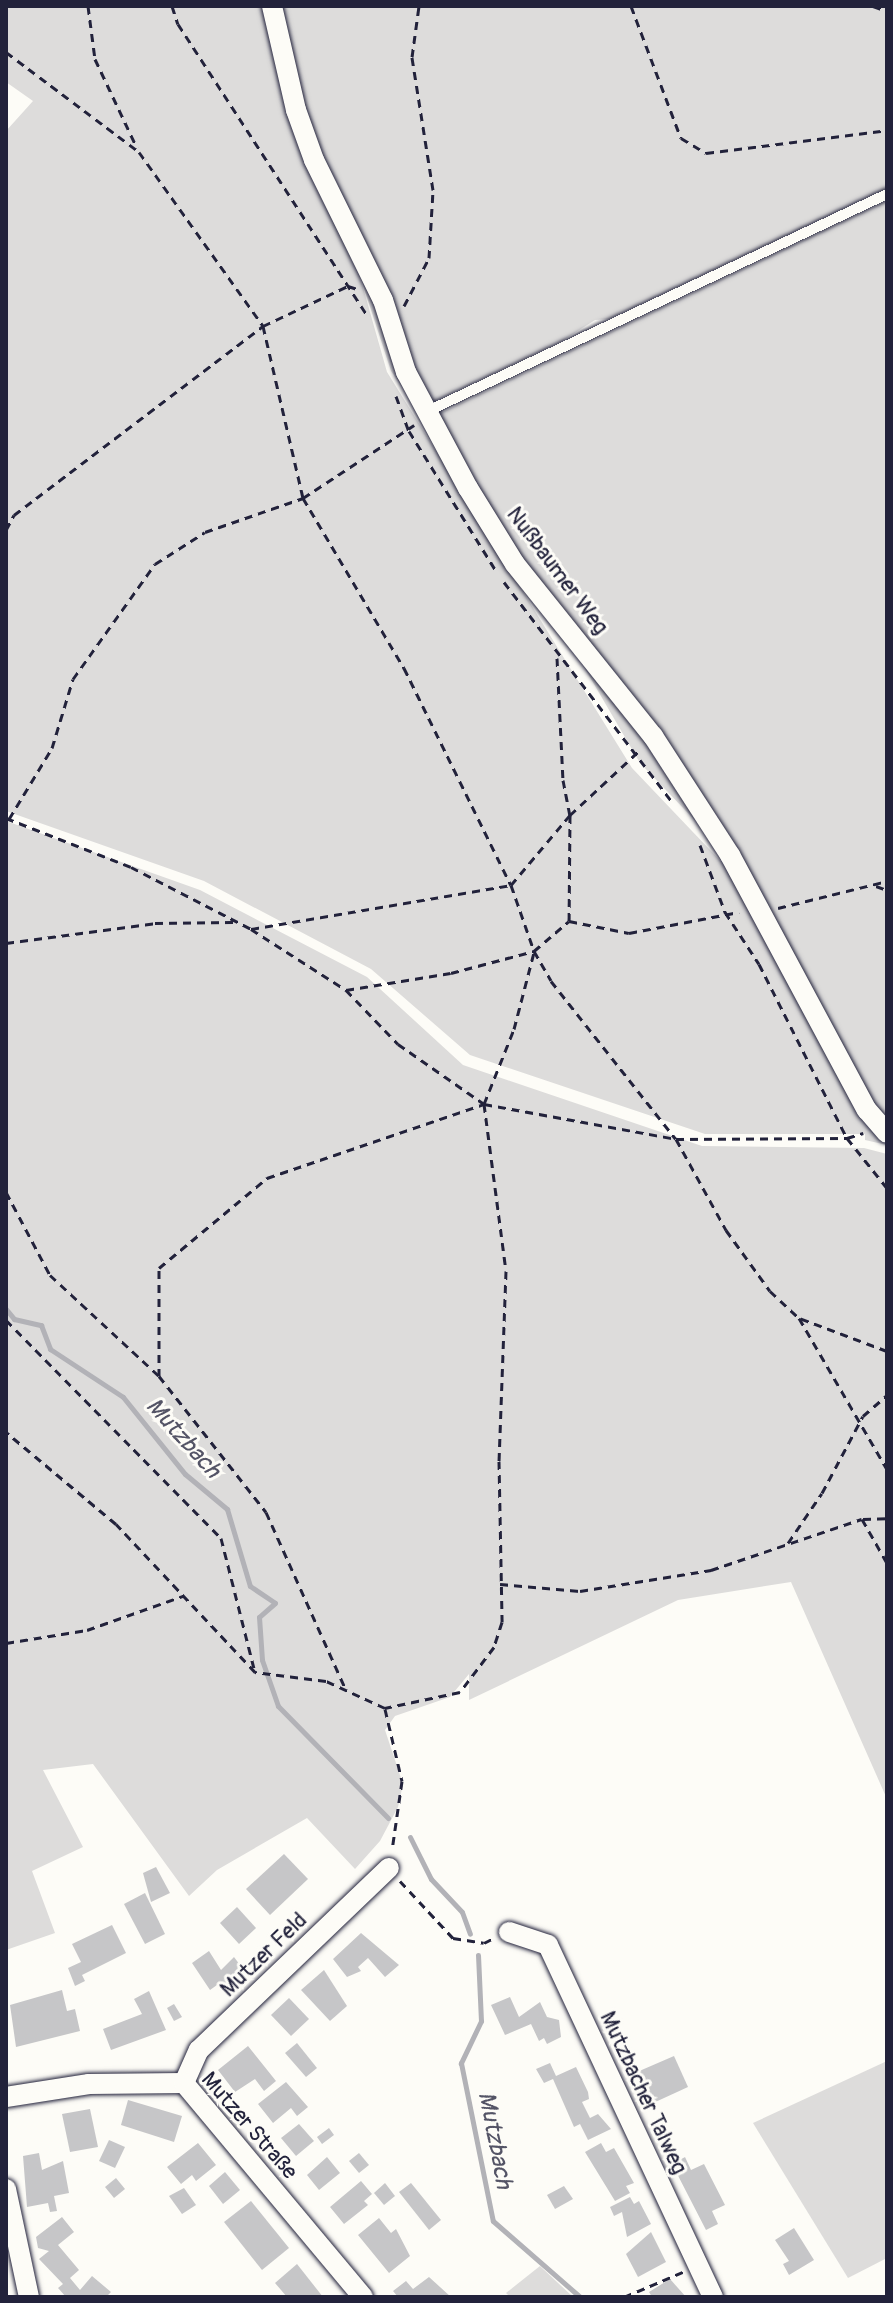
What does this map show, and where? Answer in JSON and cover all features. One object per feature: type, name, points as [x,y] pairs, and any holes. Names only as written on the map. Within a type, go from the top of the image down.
[{"type":"street","name":"Nußbaumer Weg","points":[[272,6],[296,110],[314,160],[394,325],[406,372],[515,564],[653,736],[761,912],[883,1131]]},
{"type":"street","name":"Mutzer Feld","points":[[184,2083],[199,2050],[389,1868]]},
{"type":"street","name":"Mutzbacher Talweg","points":[[509,1932],[548,1945],[713,2297]]},
{"type":"street","name":"Mutzer Straße","points":[[6,2097],[89,2084],[184,2083],[363,2297]]},
{"type":"street","points":[[6,2189],[29,2297]]},
{"type":"lane","points":[[428,411],[887,194]]},
{"type":"path","points":[[88,6],[95,59],[139,152],[263,326],[303,498],[404,668],[511,885],[534,951],[551,981],[676,1139],[726,1230],[770,1291],[799,1318],[887,1469]]},
{"type":"path","points":[[394,325],[429,258],[433,190],[412,57],[419,6]]},
{"type":"path","points":[[631,6],[681,138],[706,153],[887,130]]},
{"type":"path","points":[[873,6],[887,11]]},
{"type":"path","points":[[6,52],[139,152]]},
{"type":"path","points":[[6,530],[14,515],[263,326],[348,286],[383,300]]},
{"type":"path","points":[[428,411],[409,431],[303,498],[205,532],[155,564],[73,679],[52,748],[8,818],[131,867],[251,929],[346,990],[398,1044],[484,1104],[676,1139],[847,1138],[887,1188]]},
{"type":"path","points":[[346,990],[451,973],[534,951],[569,921],[570,815],[563,780],[557,657]]},
{"type":"path","points":[[251,929],[511,885],[570,815],[653,736]]},
{"type":"path","points":[[569,921],[629,933],[725,912],[761,912],[887,881]]},
{"type":"path","points":[[876,886],[887,890]]},
{"type":"path","points":[[6,943],[155,923],[235,922]]},
{"type":"path","points":[[6,1432],[116,1524],[255,1672],[326,1681],[385,1708],[460,1692],[480,1671],[502,1622],[500,1584],[506,1271],[484,1104],[514,1029],[534,951]]},
{"type":"path","points":[[159,1376],[159,1268],[267,1178],[484,1104]]},
{"type":"path","points":[[6,1192],[50,1275],[159,1376],[266,1512],[346,1690]]},
{"type":"path","points":[[799,1318],[887,1351]]},
{"type":"path","points":[[6,1320],[221,1538],[255,1672]]},
{"type":"path","points":[[787,1545],[822,1493],[863,1416],[887,1395]]},
{"type":"path","points":[[500,1584],[580,1591],[711,1570],[862,1519],[887,1518]]},
{"type":"path","points":[[862,1519],[887,1563]]},
{"type":"path","points":[[6,1643],[87,1630],[184,1596]]},
{"type":"path","points":[[385,1708],[402,1781],[389,1868],[453,1938],[484,1943],[509,1932]]},
{"type":"path","points":[[624,2297],[698,2266]]},
{"type":"shaded area","points":[[6,6],[887,6],[887,188],[609,319],[595,320],[562,341],[418,409],[391,371],[358,270],[387,372],[632,768],[751,893],[730,857],[640,763],[549,607],[426,420],[887,201],[887,1145],[865,1140],[865,1134],[705,1134],[470,1055],[371,969],[204,881],[6,811],[6,131],[33,101],[6,82]]},
{"type":"shaded area","points":[[6,821],[200,890],[367,977],[463,1065],[702,1146],[864,1148],[887,1154],[887,1799],[791,1582],[678,1600],[469,1700],[469,1674],[450,1697],[395,1716],[385,1730],[403,1784],[398,1807],[380,1841],[355,1869],[307,1818],[217,1870],[189,1896],[93,1764],[43,1770],[83,1847],[32,1871],[55,1933],[6,1950]]},
{"type":"shaded area","points":[[887,2061],[887,2258],[848,2278],[753,2123]]},
{"type":"shaded area","points":[[540,2266],[573,2297],[510,2297],[506,2293]]},
{"type":"building","points":[[284,1854],[308,1879],[270,1915],[246,1889]]},
{"type":"building","points":[[156,1867],[170,1893],[151,1902],[143,1873]]},
{"type":"building","points":[[145,1893],[165,1934],[145,1944],[124,1904]]},
{"type":"building","points":[[237,1907],[256,1928],[239,1944],[220,1923]]},
{"type":"building","points":[[112,1925],[126,1953],[82,1975],[85,1981],[75,1986],[68,1968],[81,1962],[72,1944]]},
{"type":"building","points":[[361,1933],[399,1965],[385,1977],[368,1958],[358,1967],[361,1971],[347,1977],[333,1959]]},
{"type":"building","points":[[209,1951],[221,1970],[234,1957],[246,1973],[221,1991],[217,1985],[210,1990],[192,1963]]},
{"type":"building","points":[[324,1970],[347,2006],[330,2021],[301,1990]]},
{"type":"building","points":[[62,1990],[67,2011],[75,2009],[80,2031],[16,2047],[10,2005]]},
{"type":"building","points":[[149,1991],[166,2030],[111,2050],[103,2029],[142,2014],[134,1999]]},
{"type":"building","points":[[510,1997],[519,2017],[540,2002],[547,2017],[559,2020],[561,2037],[547,2044],[544,2038],[539,2041],[531,2024],[505,2035],[491,2005]]},
{"type":"building","points":[[289,1998],[309,2019],[291,2036],[271,2015]]},
{"type":"building","points":[[174,2004],[182,2017],[174,2021],[167,2008]]},
{"type":"building","points":[[297,2043],[317,2068],[306,2077],[285,2053]]},
{"type":"building","points":[[248,2046],[276,2081],[264,2091],[255,2079],[235,2092],[218,2070]]},
{"type":"building","points":[[674,2056],[688,2087],[651,2104],[637,2072]]},
{"type":"building","points":[[550,2063],[556,2076],[576,2067],[588,2092],[589,2099],[582,2102],[590,2118],[598,2114],[611,2129],[588,2140],[580,2124],[574,2127],[553,2079],[544,2083],[536,2069]]},
{"type":"building","points":[[286,2082],[308,2107],[297,2116],[291,2108],[273,2123],[258,2104]]},
{"type":"building","points":[[128,2100],[182,2116],[174,2142],[121,2125]]},
{"type":"building","points":[[90,2109],[98,2147],[70,2152],[62,2114]]},
{"type":"building","points":[[299,2124],[314,2141],[296,2156],[281,2138]]},
{"type":"building","points":[[329,2128],[334,2135],[322,2144],[317,2137]]},
{"type":"building","points":[[109,2140],[125,2147],[115,2168],[99,2161]]},
{"type":"building","points":[[198,2143],[216,2165],[196,2181],[192,2175],[181,2184],[167,2167]]},
{"type":"building","points":[[601,2143],[606,2152],[614,2148],[634,2183],[626,2186],[630,2193],[615,2201],[585,2152]]},
{"type":"building","points":[[39,2153],[42,2170],[63,2161],[69,2193],[54,2196],[57,2211],[50,2212],[48,2203],[27,2207],[23,2156]]},
{"type":"building","points":[[359,2153],[369,2165],[359,2173],[349,2161]]},
{"type":"building","points":[[327,2157],[340,2173],[319,2190],[307,2175]]},
{"type":"building","points":[[685,2157],[691,2170],[704,2164],[725,2205],[712,2211],[718,2224],[706,2230],[672,2164]]},
{"type":"building","points":[[225,2172],[240,2190],[223,2204],[209,2186]]},
{"type":"building","points":[[116,2178],[125,2189],[114,2198],[105,2187]]},
{"type":"building","points":[[361,2181],[372,2194],[364,2201],[368,2205],[344,2224],[330,2207]]},
{"type":"building","points":[[385,2183],[395,2196],[384,2205],[374,2193]]},
{"type":"building","points":[[411,2183],[441,2220],[429,2230],[399,2192]]},
{"type":"building","points":[[564,2186],[573,2199],[555,2209],[547,2195]]},
{"type":"building","points":[[184,2188],[196,2205],[182,2214],[169,2196]]},
{"type":"building","points":[[630,2197],[634,2204],[639,2201],[651,2224],[627,2237],[622,2212],[614,2216],[610,2207]]},
{"type":"building","points":[[251,2201],[289,2248],[262,2270],[224,2222]]},
{"type":"building","points":[[62,2217],[74,2232],[58,2245],[79,2270],[70,2278],[80,2290],[92,2276],[111,2292],[106,2297],[66,2297],[58,2288],[63,2284],[39,2259],[49,2251],[38,2248],[36,2237]]},
{"type":"building","points":[[379,2218],[391,2233],[396,2229],[410,2256],[389,2273],[358,2235]]},
{"type":"building","points":[[794,2228],[814,2260],[789,2275],[783,2264],[789,2261],[775,2240]]},
{"type":"building","points":[[651,2232],[666,2262],[638,2277],[626,2254]]},
{"type":"building","points":[[297,2264],[323,2297],[287,2297],[275,2283]]},
{"type":"building","points":[[429,2277],[451,2297],[398,2297],[393,2291],[406,2281],[413,2289]]},
{"type":"building","points":[[670,2279],[686,2297],[652,2297],[649,2292]]},
{"type":"waterway","name":"Mutzbach","points":[[6,1309],[14,1319],[41,1325],[50,1349],[123,1397],[185,1474],[227,1509],[250,1586],[275,1603],[259,1617],[262,1660],[278,1706],[388,1818]]},
{"type":"waterway","name":"Mutzbach","points":[[410,1837],[431,1879],[462,1912],[470,1934]]},
{"type":"waterway","name":"Mutzbach","points":[[478,1955],[481,2021],[461,2063],[493,2221],[580,2297]]}]
